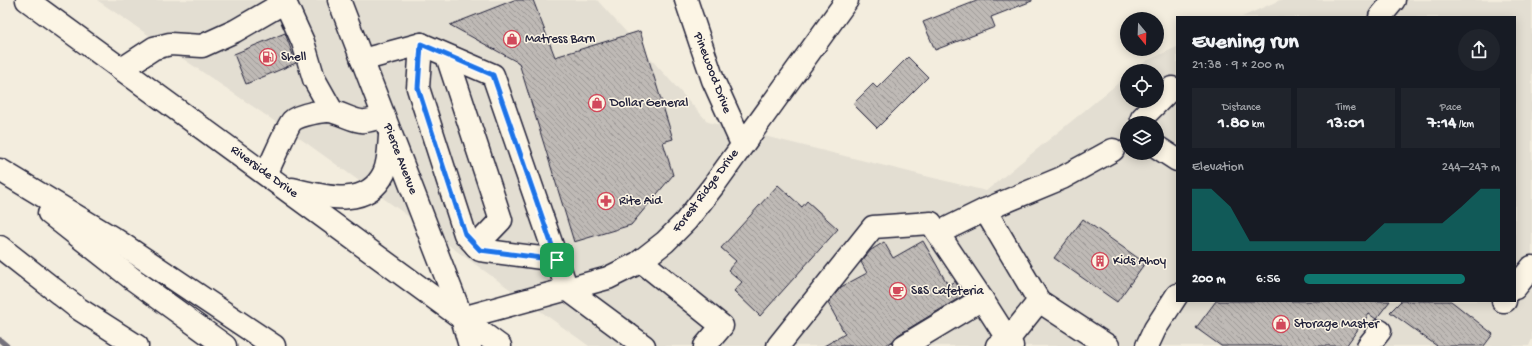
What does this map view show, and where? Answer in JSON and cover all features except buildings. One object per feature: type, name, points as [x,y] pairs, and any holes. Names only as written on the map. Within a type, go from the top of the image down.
[{"type":"main road","name":"Riverside Drive","points":[[26,0],[275,180],[500,346]]},
{"type":"main road","name":"Pierce Avenue","points":[[339,0],[462,318],[470,346]]},
{"type":"main road","name":"Pinewood Drive","points":[[686,0],[713,80],[742,144]]},
{"type":"main road","name":"Forest Ridge Drive","points":[[462,318],[608,278],[641,261],[665,242],[686,221],[714,185],[847,0]]},
{"type":"main road","points":[[1381,16],[1394,0]]},
{"type":"main road","points":[[122,69],[154,48],[170,44],[202,46],[235,31],[285,1],[303,42],[314,79],[332,111]]},
{"type":"main road","points":[[362,60],[421,44],[493,75],[567,289],[644,346]]},
{"type":"main road","points":[[421,44],[418,88],[465,234],[480,250],[557,260]]},
{"type":"main road","points":[[447,56],[501,220],[476,246]]},
{"type":"main road","points":[[1144,116],[1172,88]]},
{"type":"main road","points":[[332,111],[357,122],[387,124],[388,159],[384,173],[376,184],[365,193],[352,197],[338,198],[275,180],[292,121],[308,114],[332,111]]},
{"type":"main road","points":[[938,233],[985,210],[1062,178],[1113,150]]},
{"type":"main road","points":[[1164,152],[1176,159]]},
{"type":"main road","points":[[0,170],[116,240],[274,346]]},
{"type":"main road","points":[[0,175],[134,280],[225,346]]},
{"type":"main road","points":[[985,210],[1039,301],[1108,346]]},
{"type":"main road","points":[[778,346],[872,227],[931,223],[982,299],[1006,344],[1039,301]]},
{"type":"main road","points":[[0,247],[80,309],[137,346]]},
{"type":"main road","points":[[641,261],[722,326],[705,346]]},
{"type":"main road","points":[[1516,287],[1532,267]]},
{"type":"main road","points":[[1147,346],[1155,329],[1176,297]]},
{"type":"main road","points":[[904,346],[982,299]]},
{"type":"main road","points":[[80,309],[116,346]]},
{"type":"main road","name":"Pierce Avenue","points":[[461,346],[462,318]]},
{"type":"shaded area","points":[[97,0],[597,0],[708,122],[986,191],[1120,82],[1120,108],[1164,108],[1164,64],[1142,64],[1157,56],[1164,56],[1164,53],[1176,47],[1176,302],[1516,302],[1516,16],[1244,16],[1280,0],[1532,0],[1532,339],[1529,346],[589,346],[305,142]]},
{"type":"waterway","points":[[0,340],[7,346]]},
{"type":"place","name":"Matress Barn","points":[[512,39]]},
{"type":"place","name":"Shell","points":[[268,57]]},
{"type":"place","name":"Dollar General","points":[[597,103]]},
{"type":"place","name":"Rite Aid","points":[[606,201]]},
{"type":"place","name":"Kids Ahoy","points":[[1100,261]]},
{"type":"place","name":"S&S Cafeteria","points":[[898,291]]},
{"type":"place","name":"Storage Master","points":[[1281,324]]},
{"type":"route","points":[[421,44],[493,75],[557,260],[480,250],[465,234],[418,88],[421,44]]}]
